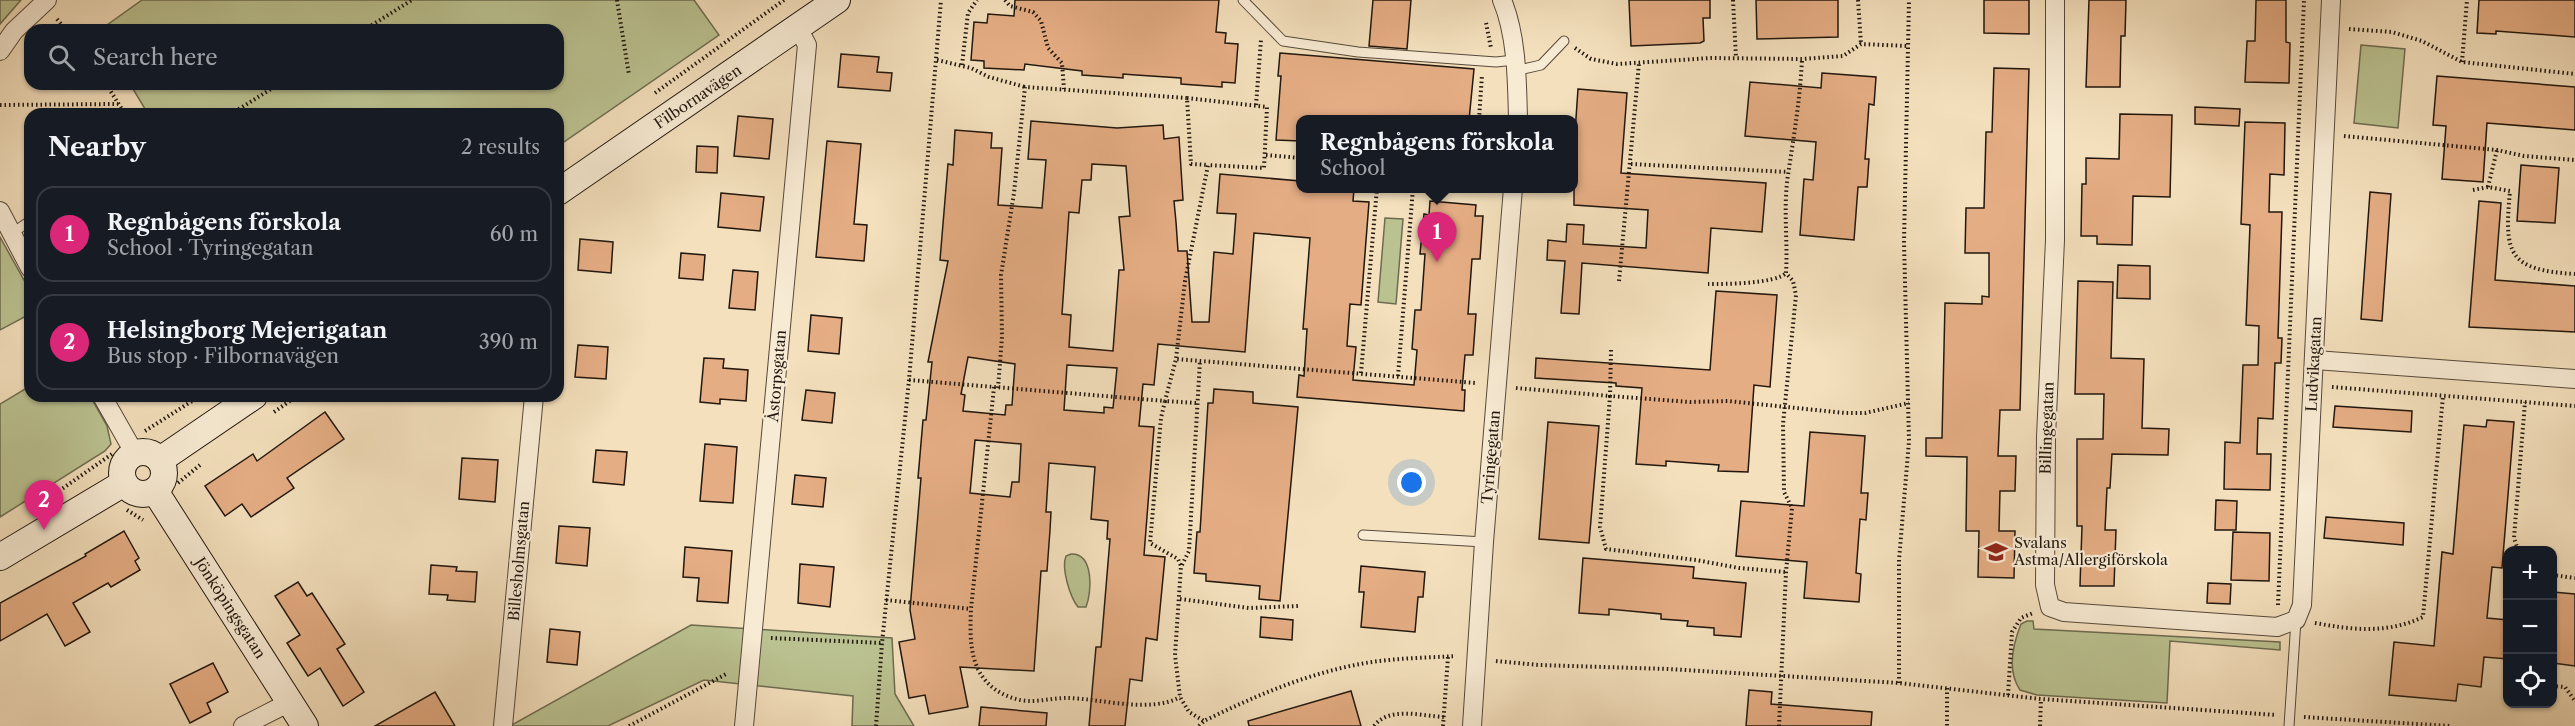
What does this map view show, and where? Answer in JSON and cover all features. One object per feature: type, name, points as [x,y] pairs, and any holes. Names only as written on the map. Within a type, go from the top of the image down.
[{"type":"street","points":[[0,51],[14,31],[46,0]]},
{"type":"street","name":"Filbornavägen","points":[[564,188],[837,0]]},
{"type":"street","points":[[1502,0],[1507,14],[1515,66],[1518,115]]},
{"type":"street","name":"Billingegatan","points":[[2050,607],[2045,585],[2046,436],[2055,240],[2055,0]]},
{"type":"street","name":"Ludvikagatan","points":[[2296,620],[2302,605],[2331,0]]},
{"type":"street","name":"Åstorpsgatan","points":[[744,726],[807,45],[798,28]]},
{"type":"street","name":"Tyringegatan","points":[[1472,726],[1484,542],[1513,193]]},
{"type":"street","points":[[0,211],[24,257]]},
{"type":"street","points":[[2315,360],[2575,380]]},
{"type":"street","points":[[105,402],[132,448],[149,453],[160,460],[164,477],[154,491],[138,494],[124,483],[123,466],[132,448]]},
{"type":"street","points":[[160,460],[245,402]]},
{"type":"street","name":"Billesholmsgatan","points":[[503,726],[533,402]]},
{"type":"street","points":[[0,557],[124,483]]},
{"type":"street","name":"Jönköpingsgatan","points":[[154,491],[305,726]]},
{"type":"street","points":[[2050,607],[2064,612],[2277,627],[2296,620]]},
{"type":"street","points":[[243,726],[290,702]]},
{"type":"lane","points":[[1243,0],[1283,41],[1300,45],[1483,61],[1515,66],[1542,65],[1564,41]]},
{"type":"lane","points":[[11,234],[24,225]]},
{"type":"lane","points":[[1363,535],[1484,542]]},
{"type":"lane","name":"Ludvikagatan","points":[[2289,721],[2296,620]]},
{"type":"path","points":[[374,24],[412,0]]},
{"type":"path","points":[[617,0],[629,75]]},
{"type":"path","points":[[652,95],[784,0]]},
{"type":"path","points":[[876,726],[886,600],[909,380],[941,0]]},
{"type":"path","points":[[962,65],[968,13],[977,0]]},
{"type":"path","points":[[1005,0],[1010,6],[1033,12],[1041,21],[1048,48],[1062,63],[1064,89]]},
{"type":"path","points":[[1733,0],[1736,58]]},
{"type":"path","points":[[1858,0],[1861,44]]},
{"type":"path","points":[[1899,683],[1899,560],[1909,441],[1904,242],[1909,0]]},
{"type":"path","points":[[2277,627],[2304,0]]},
{"type":"path","points":[[2462,62],[2467,0]]},
{"type":"path","points":[[1256,105],[1262,19]]},
{"type":"path","points":[[2330,27],[2392,32],[2422,41],[2462,62],[2575,74]]},
{"type":"path","points":[[1564,41],[1591,58],[1617,64],[1736,58],[1802,59],[1843,56],[1861,44],[1908,46]]},
{"type":"path","points":[[1779,726],[1786,572],[1792,508],[1784,492],[1785,406],[1796,295],[1793,282],[1786,273],[1788,172],[1795,139],[1802,59]]},
{"type":"path","points":[[937,60],[962,65],[989,77],[1025,87],[1187,98],[1267,106],[1264,168],[1191,164],[1187,98]]},
{"type":"path","points":[[1479,115],[1483,61]]},
{"type":"path","points":[[1619,281],[1638,63]]},
{"type":"path","points":[[1025,87],[1013,203],[1001,275],[1002,337],[971,609],[970,633],[975,662],[985,680],[1000,693],[1021,700],[1045,701],[1065,698],[1141,704],[1169,703],[1180,697]]},
{"type":"path","points":[[110,90],[121,108]]},
{"type":"path","points":[[241,108],[269,90]]},
{"type":"path","points":[[0,105],[118,104]]},
{"type":"path","points":[[2325,135],[2497,150],[2524,156],[2575,160]]},
{"type":"path","points":[[2488,187],[2497,150]]},
{"type":"path","points":[[1266,155],[1296,159]]},
{"type":"path","points":[[1631,164],[1788,172]]},
{"type":"path","points":[[1181,566],[1178,559],[1150,543],[1161,418],[1176,359],[1185,282],[1208,165]]},
{"type":"path","points":[[2473,190],[2488,187],[2510,191],[2507,229],[2513,250],[2520,262],[2534,268],[2575,274]]},
{"type":"path","points":[[1361,373],[1377,193]]},
{"type":"path","points":[[1398,376],[1413,193]]},
{"type":"path","points":[[1708,284],[1768,279],[1782,277],[1786,273]]},
{"type":"path","points":[[1611,350],[1610,396],[1600,528],[1605,549],[1696,560],[1739,568],[1786,572]]},
{"type":"path","points":[[1176,359],[1477,383]]},
{"type":"path","points":[[1200,360],[1189,550],[1181,566],[1175,655],[1180,697],[1189,712],[1204,721]]},
{"type":"path","points":[[909,380],[1196,403]]},
{"type":"path","points":[[2313,386],[2575,406]]},
{"type":"path","points":[[1497,387],[1690,402],[1728,401],[1865,414],[1909,403]]},
{"type":"path","points":[[2296,620],[2365,630],[2389,629],[2408,624],[2423,616],[2443,396]]},
{"type":"path","points":[[57,492],[132,448],[192,402]]},
{"type":"path","points":[[2517,546],[2514,538],[2525,402]]},
{"type":"path","points":[[2557,576],[2575,578]]},
{"type":"path","points":[[1180,599],[1249,608],[1298,606]]},
{"type":"path","points":[[886,600],[971,609]]},
{"type":"path","points":[[2008,695],[2012,632],[2021,618],[2050,607]]},
{"type":"path","points":[[753,637],[882,644]]},
{"type":"path","points":[[1443,726],[1448,657]]},
{"type":"path","points":[[1199,726],[1204,721],[1264,692],[1356,664],[1448,657],[1539,665],[1668,669],[1899,683],[2041,699],[2289,721],[2450,726]]},
{"type":"path","points":[[629,726],[750,662]]},
{"type":"path","points":[[2557,686],[2565,687],[2575,701]]},
{"type":"path","points":[[1947,688],[1947,726]]},
{"type":"path","points":[[2040,726],[2041,699]]},
{"type":"path","points":[[1374,726],[1380,719],[1394,713],[1444,717]]},
{"type":"green space","points":[[0,0],[21,0],[0,24]]},
{"type":"green space","points":[[142,0],[694,0],[719,35],[564,142],[564,108],[144,108],[134,90],[564,90],[564,24],[108,24]]},
{"type":"green space","points":[[2361,45],[2405,49],[2398,128],[2354,123]]},
{"type":"green space","points":[[1385,218],[1403,219],[1396,304],[1378,302]]},
{"type":"green space","points":[[0,237],[24,280],[24,317],[0,330]]},
{"type":"green space","points":[[24,390],[24,402],[93,402],[107,426],[111,444],[105,451],[0,517],[0,404]]},
{"type":"green space","points":[[1078,555],[1087,566],[1090,583],[1086,607],[1078,607],[1067,582],[1065,561],[1066,556]]},
{"type":"green space","points":[[2033,621],[2034,629],[2280,642],[2280,650],[2170,641],[2167,703],[2037,695],[2020,690],[2012,666],[2021,624]]},
{"type":"green space","points":[[691,625],[892,638],[895,694],[914,726],[852,726],[853,696],[704,680],[608,726],[510,726]]},
{"type":"building","points":[[1015,0],[1219,0],[1216,32],[1226,33],[1225,43],[1238,44],[1235,83],[1222,82],[1222,87],[1181,84],[1181,78],[1123,74],[1123,78],[1082,75],[1082,71],[1025,64],[1024,70],[984,68],[984,61],[971,60],[974,22],[987,23],[988,14],[1014,16]]},
{"type":"building","points":[[1373,0],[1411,0],[1407,49],[1369,46]]},
{"type":"building","points":[[1629,0],[1710,0],[1710,18],[1703,18],[1704,41],[1631,46]]},
{"type":"building","points":[[1756,0],[1838,0],[1838,37],[1757,39]]},
{"type":"building","points":[[1984,0],[2029,0],[2029,34],[1984,33]]},
{"type":"building","points":[[2089,0],[2126,0],[2125,36],[2121,36],[2120,87],[2086,87]]},
{"type":"building","points":[[2256,0],[2286,0],[2286,42],[2290,43],[2289,83],[2245,82],[2247,41],[2255,41]]},
{"type":"building","points":[[2479,0],[2575,0],[2575,37],[2496,31],[2496,34],[2477,33]]},
{"type":"building","points":[[1280,53],[1474,69],[1469,115],[1296,115],[1296,141],[1276,140],[1281,76],[1278,76]]},
{"type":"building","points":[[841,54],[879,57],[877,72],[892,73],[890,91],[838,87]]},
{"type":"building","points":[[1994,68],[2029,69],[2020,410],[2000,410],[1998,456],[2016,456],[2015,491],[2000,491],[1999,531],[2015,531],[2014,578],[1978,577],[1979,531],[1966,531],[1967,457],[1926,456],[1926,438],[1942,438],[1945,303],[1982,304],[1982,296],[1989,297],[1989,253],[1965,253],[1966,208],[1984,208],[1986,132],[1992,132]]},
{"type":"building","points":[[1822,73],[1876,77],[1874,105],[1869,104],[1865,159],[1869,159],[1867,187],[1858,187],[1854,240],[1800,235],[1804,179],[1813,180],[1816,142],[1745,136],[1750,82],[1821,88]]},
{"type":"building","points":[[2437,76],[2575,87],[2575,130],[2487,123],[2483,182],[2442,179],[2446,126],[2433,125]]},
{"type":"building","points":[[1578,89],[1627,93],[1621,173],[1766,183],[1762,232],[1711,228],[1708,273],[1582,263],[1579,314],[1561,313],[1565,261],[1547,260],[1548,240],[1566,242],[1567,224],[1584,225],[1583,244],[1646,248],[1648,210],[1574,205],[1574,193],[1578,193]]},
{"type":"building","points":[[2195,107],[2240,109],[2239,126],[2195,124]]},
{"type":"building","points":[[2120,114],[2172,115],[2170,197],[2133,196],[2132,245],[2097,244],[2097,236],[2081,236],[2082,184],[2086,184],[2086,158],[2119,159]]},
{"type":"building","points":[[738,116],[773,119],[769,159],[734,156]]},
{"type":"building","points":[[1031,121],[1117,128],[1163,125],[1164,139],[1179,137],[1183,200],[1174,201],[1178,251],[1187,251],[1192,322],[1209,322],[1214,252],[1233,254],[1236,214],[1217,213],[1220,174],[1296,181],[1296,193],[1354,193],[1353,201],[1369,202],[1361,305],[1350,304],[1347,346],[1356,347],[1353,380],[1414,385],[1417,350],[1412,349],[1415,310],[1421,310],[1425,254],[1420,254],[1424,214],[1429,215],[1430,201],[1476,205],[1475,216],[1483,216],[1480,259],[1472,259],[1468,314],[1476,314],[1473,355],[1465,355],[1462,390],[1465,390],[1464,411],[1297,397],[1299,375],[1304,376],[1307,329],[1303,329],[1310,238],[1254,233],[1245,352],[1158,344],[1154,385],[1143,384],[1139,426],[1154,427],[1144,555],[1165,557],[1157,640],[1146,638],[1142,681],[1130,679],[1125,726],[1089,726],[1096,647],[1101,647],[1110,539],[1107,539],[1108,521],[1091,519],[1095,467],[1049,463],[1046,512],[1051,512],[1050,530],[1047,571],[1041,571],[1034,671],[960,667],[968,707],[929,714],[925,695],[909,698],[899,642],[915,639],[910,610],[921,478],[918,478],[923,420],[926,420],[932,362],[928,362],[948,261],[940,260],[948,164],[953,165],[955,130],[992,133],[991,148],[1002,148],[998,205],[1042,208],[1046,160],[1028,159]],"holes":[[[1092,164],[1126,166],[1130,216],[1119,217],[1124,270],[1119,270],[1113,351],[1069,347],[1071,315],[1062,314],[1069,212],[1079,213],[1082,180],[1091,180]],[[968,357],[1015,364],[1012,405],[1006,405],[1005,415],[963,411],[965,395],[961,394]],[[1067,365],[1117,368],[1113,408],[1104,407],[1104,413],[1064,410]],[[975,440],[1021,444],[1019,482],[1012,482],[1010,497],[970,493]]]},
{"type":"building","points":[[2245,122],[2285,123],[2284,175],[2270,174],[2269,212],[2282,212],[2278,338],[2282,338],[2281,363],[2275,363],[2273,419],[2258,418],[2257,454],[2271,454],[2270,490],[2224,489],[2225,442],[2240,443],[2243,365],[2258,365],[2259,326],[2246,325],[2250,225],[2241,224]]},
{"type":"building","points":[[827,141],[861,144],[854,224],[867,225],[864,261],[816,257]]},
{"type":"building","points":[[697,146],[718,147],[717,173],[696,172]]},
{"type":"building","points":[[2521,165],[2559,168],[2555,223],[2517,221]]},
{"type":"building","points":[[2370,192],[2391,194],[2382,321],[2361,319]]},
{"type":"building","points":[[721,193],[764,197],[760,231],[718,227]]},
{"type":"building","points":[[2479,201],[2501,203],[2495,280],[2575,286],[2575,332],[2469,327]]},
{"type":"building","points":[[580,239],[613,242],[611,273],[578,270]]},
{"type":"building","points":[[681,253],[705,255],[703,280],[679,278]]},
{"type":"building","points":[[2118,265],[2150,266],[2150,299],[2117,298]]},
{"type":"building","points":[[733,270],[758,272],[755,310],[729,308]]},
{"type":"building","points":[[2078,281],[2113,282],[2111,358],[2144,359],[2142,428],[2169,429],[2168,455],[2112,454],[2110,488],[2107,488],[2105,530],[2116,530],[2114,586],[2080,586],[2082,526],[2077,526],[2077,439],[2103,439],[2104,394],[2075,394]]},
{"type":"building","points":[[1716,291],[1777,295],[1770,387],[1754,385],[1748,472],[1718,471],[1719,465],[1666,461],[1666,466],[1636,464],[1642,388],[1616,386],[1616,383],[1535,378],[1536,358],[1710,370]]},
{"type":"building","points":[[811,315],[842,318],[839,354],[808,351]]},
{"type":"building","points":[[578,345],[608,347],[606,379],[575,377]]},
{"type":"building","points":[[704,358],[724,359],[723,368],[748,370],[746,401],[720,399],[720,404],[700,402]]},
{"type":"building","points":[[1214,389],[1253,392],[1253,403],[1298,407],[1280,601],[1259,599],[1260,586],[1206,581],[1206,574],[1194,573],[1197,532],[1200,532],[1208,403],[1213,403]]},
{"type":"building","points":[[806,390],[835,393],[832,423],[802,420]]},
{"type":"building","points":[[2335,406],[2412,411],[2411,432],[2333,427]]},
{"type":"building","points":[[325,412],[344,439],[287,478],[294,488],[251,517],[242,504],[225,516],[205,486],[253,454],[257,461]]},
{"type":"building","points":[[2487,420],[2514,422],[2502,568],[2492,567],[2487,618],[2503,620],[2503,659],[2484,657],[2481,687],[2458,684],[2456,701],[2389,695],[2394,642],[2434,646],[2442,552],[2453,554],[2464,425],[2486,427]]},
{"type":"building","points":[[1548,422],[1599,426],[1589,543],[1539,539]]},
{"type":"building","points":[[1810,432],[1865,436],[1861,493],[1868,493],[1866,520],[1860,519],[1856,573],[1861,574],[1859,602],[1804,598],[1807,562],[1736,556],[1741,501],[1804,506]]},
{"type":"building","points":[[705,444],[737,447],[733,503],[700,501]]},
{"type":"building","points":[[596,450],[627,452],[624,485],[593,482]]},
{"type":"building","points":[[462,458],[498,460],[495,502],[459,499]]},
{"type":"building","points":[[795,475],[826,478],[823,507],[792,504]]},
{"type":"building","points":[[2216,500],[2237,501],[2236,530],[2215,530]]},
{"type":"building","points":[[2326,517],[2404,523],[2403,545],[2324,538]]},
{"type":"building","points":[[559,526],[590,528],[587,566],[556,563]]},
{"type":"building","points":[[124,531],[139,558],[135,561],[140,570],[111,587],[108,583],[73,603],[90,632],[65,646],[47,614],[0,641],[0,603],[86,556],[85,554]]},
{"type":"building","points":[[2233,532],[2270,533],[2269,581],[2231,580]]},
{"type":"building","points":[[685,547],[732,551],[728,603],[697,601],[699,578],[683,577]]},
{"type":"building","points":[[1583,558],[1694,567],[1693,578],[1746,583],[1741,637],[1714,635],[1714,628],[1687,626],[1688,621],[1661,619],[1661,614],[1609,609],[1609,615],[1579,613]]},
{"type":"building","points":[[800,564],[834,567],[830,607],[798,603]]},
{"type":"building","points":[[431,565],[457,567],[456,571],[477,572],[475,602],[447,600],[448,595],[429,594]]},
{"type":"building","points":[[1361,566],[1425,572],[1423,597],[1418,597],[1415,632],[1361,627],[1364,592],[1359,592]]},
{"type":"building","points":[[298,582],[307,596],[312,593],[345,644],[337,649],[364,692],[343,706],[320,668],[308,676],[287,643],[300,635],[275,596]]},
{"type":"building","points":[[2208,583],[2231,584],[2230,604],[2207,603]]},
{"type":"building","points":[[2557,592],[2575,594],[2575,666],[2557,664]]},
{"type":"building","points":[[1261,617],[1293,620],[1292,640],[1260,637]]},
{"type":"building","points":[[550,629],[580,632],[577,665],[547,662]]},
{"type":"building","points":[[213,663],[228,692],[207,703],[211,712],[190,723],[170,684]]},
{"type":"building","points":[[1749,690],[1772,692],[1771,704],[1872,712],[1871,726],[1746,726]]},
{"type":"building","points":[[1351,691],[1361,726],[1249,726],[1248,721]]},
{"type":"building","points":[[435,692],[455,726],[375,726]]},
{"type":"building","points":[[981,707],[1047,713],[1046,726],[979,726]]},
{"type":"place","name":"Regnbågens förskola","points":[[1437,262]]},
{"type":"place","name":"Helsingborg Mejerigatan","points":[[44,530]]},
{"type":"place","name":"Svalans Astma/Allergiförskola","points":[[1996,552]]}]
